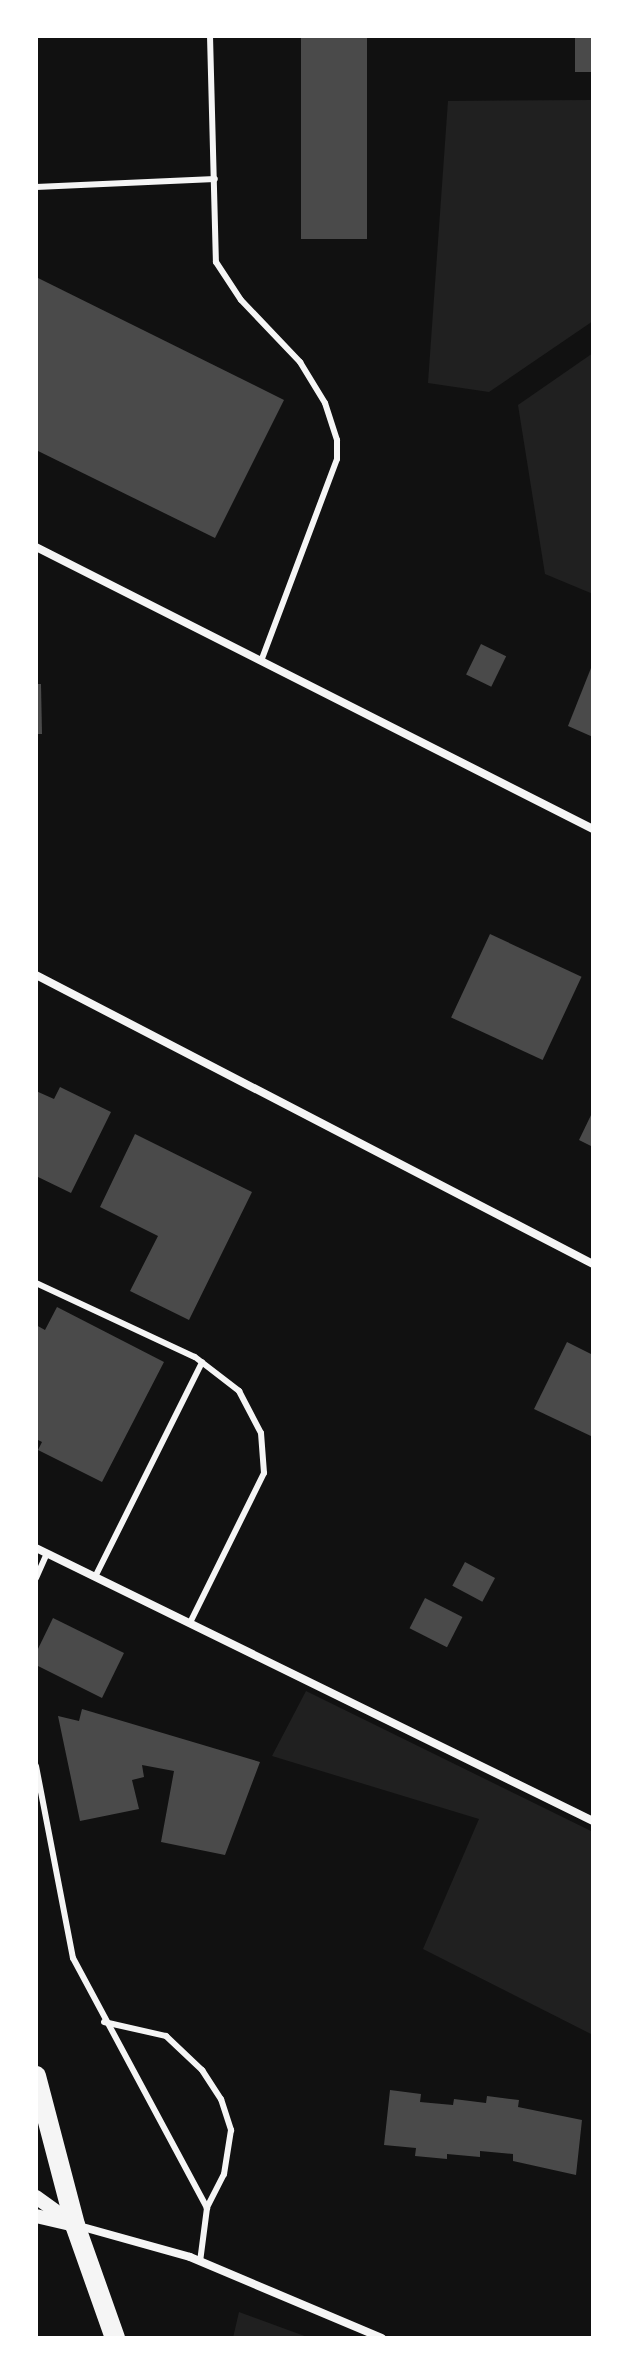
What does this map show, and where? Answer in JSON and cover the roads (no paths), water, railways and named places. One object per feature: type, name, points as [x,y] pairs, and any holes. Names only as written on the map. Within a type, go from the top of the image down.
[{"type":"main road","points":[[36,2076],[75,2225],[115,2338]]},
{"type":"street","points":[[36,547],[593,829]]},
{"type":"street","points":[[36,975],[593,1264]]},
{"type":"street","points":[[36,1548],[593,1821]]},
{"type":"street","points":[[36,2197],[75,2225]]},
{"type":"street","points":[[36,2216],[200,2262],[382,2338]]},
{"type":"lane","points":[[210,36],[216,262],[241,300],[300,362],[325,403],[337,440],[337,459],[261,661]]},
{"type":"lane","points":[[36,187],[215,179]]},
{"type":"lane","points":[[36,1283],[202,1362],[239,1391],[261,1433],[264,1473],[190,1623]]},
{"type":"lane","points":[[95,1577],[202,1362]]},
{"type":"lane","points":[[36,1578],[47,1553]]},
{"type":"lane","points":[[36,1766],[73,1958],[104,2022],[207,2208]]},
{"type":"lane","points":[[104,2022],[166,2036],[202,2070],[221,2099],[231,2130],[224,2174],[207,2208],[200,2262]]}]
